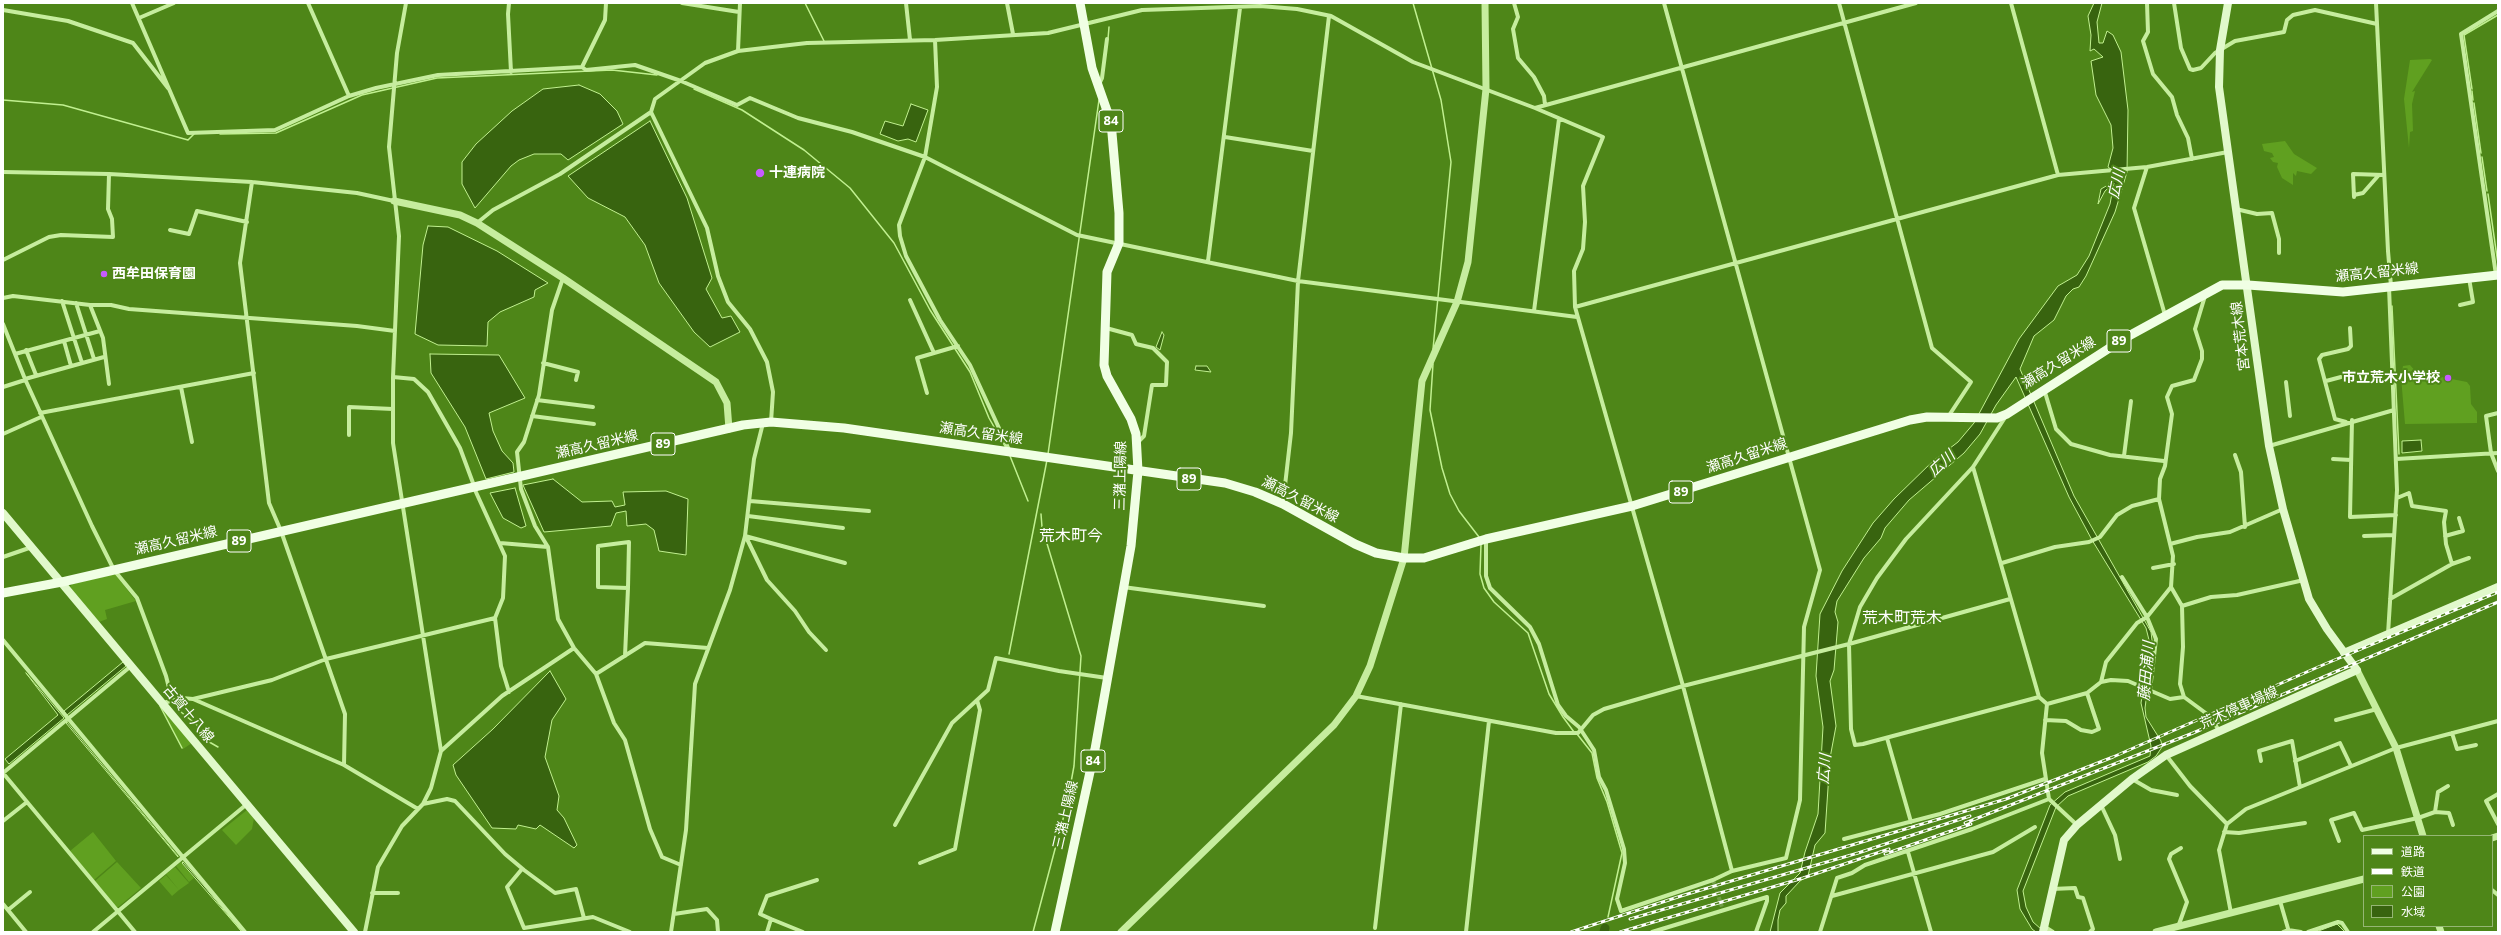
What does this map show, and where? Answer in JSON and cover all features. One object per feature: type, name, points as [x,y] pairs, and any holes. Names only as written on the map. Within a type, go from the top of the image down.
[{"type":"main road","name":"三潴上陽線","points":[[1055,932],[1090,775],[1133,528],[1138,471],[1137,442],[1131,419],[1107,376],[1103,349],[1107,272],[1119,243],[1119,213],[1111,122],[1092,68],[1080,3]]},
{"type":"main road","name":"宮本荒木線","points":[[2228,3],[2220,50],[2219,87],[2248,285],[2269,446],[2283,509],[2304,580],[2316,611],[2344,653]]},
{"type":"main road","name":"瀬高久留米線","points":[[3,593],[62,582],[729,428],[767,423],[844,428],[1225,483],[1255,492],[1283,504],[1355,544],[1376,553],[1404,558],[1424,558],[1486,539],[1632,506],[1910,420],[1952,417],[1997,418],[2007,414],[2044,388],[2165,315],[2222,286],[2248,285],[2343,292],[2469,278],[2496,277]]},
{"type":"main road","name":"古賀十八線","points":[[3,512],[354,932]]},
{"type":"main road","points":[[2358,670],[2344,653],[2498,587]]},
{"type":"main road","name":"荒木停車場線","points":[[2044,929],[2060,849],[2064,840],[2076,825],[2132,779],[2166,755],[2358,670]]},
{"type":"street","points":[[132,3],[188,133],[275,130],[349,96],[394,84],[438,75],[582,67],[586,70],[635,66],[681,81],[737,105],[750,98],[798,118],[852,132],[925,157],[1077,235],[1208,261],[1298,281],[1434,300],[1578,317]]},
{"type":"street","points":[[139,18],[174,3]]},
{"type":"street","points":[[308,3],[349,96]]},
{"type":"street","points":[[365,932],[378,867],[402,826],[423,804],[431,788],[441,750],[393,444],[393,376],[399,236],[389,147],[394,84],[406,3]]},
{"type":"street","points":[[509,3],[508,14],[511,72]]},
{"type":"street","points":[[582,67],[605,20],[606,3]]},
{"type":"street","points":[[682,3],[739,12]]},
{"type":"street","points":[[738,51],[740,3]]},
{"type":"street","points":[[906,3],[910,40]]},
{"type":"street","points":[[1007,3],[1014,34]]},
{"type":"street","points":[[1121,932],[1325,734],[1356,696],[1381,635],[1404,558],[1422,381],[1457,302],[1468,262],[1473,230],[1486,89],[1486,3]]},
{"type":"street","points":[[1514,3],[1518,17],[1513,29],[1518,58],[1534,77],[1544,96],[1545,105]]},
{"type":"street","points":[[1486,539],[1486,576],[1490,588],[1530,628],[1539,644],[1558,705],[1566,716],[1580,730],[1594,750],[1599,777],[1606,790],[1624,849],[1625,863],[1617,899],[1621,911],[1713,880],[1732,871],[1786,858],[1800,800],[1802,656],[1804,628],[1820,570],[1790,456],[1735,263],[1664,3]]},
{"type":"street","points":[[1839,3],[1932,348],[1970,382],[1952,417]]},
{"type":"street","points":[[1535,108],[1916,3]]},
{"type":"street","points":[[2011,3],[2058,176]]},
{"type":"street","points":[[2147,3],[2148,32],[2142,41],[2153,74],[2172,97],[2177,115],[2188,138],[2192,159]]},
{"type":"street","points":[[2174,3],[2181,48],[2190,69],[2196,70],[2220,50],[2235,41],[2284,32],[2287,20],[2293,14],[2316,10],[2377,24]]},
{"type":"street","points":[[2376,3],[2390,287],[2397,498],[2388,635]]},
{"type":"street","points":[[671,932],[686,830],[692,707],[695,684],[730,590],[745,536],[754,459],[767,423],[773,392],[768,363],[750,329],[728,302],[718,276],[707,228],[652,112],[655,99],[705,63],[738,51],[807,43],[935,40],[1048,33],[1142,10],[1204,5],[1240,8],[1260,6],[1297,9],[1328,16],[1413,62],[1535,108],[1603,137],[1583,186],[1585,222],[1583,249],[1574,271],[1575,307],[1683,686],[1732,871]]},
{"type":"street","points":[[1208,261],[1225,137],[1240,8]]},
{"type":"street","points":[[3,10],[68,21],[133,43],[172,93]]},
{"type":"street","points":[[2496,277],[2461,34],[2498,11]]},
{"type":"street","points":[[1283,504],[1291,434],[1298,281],[1328,16]]},
{"type":"street","points":[[1098,85],[1102,78],[1107,39]]},
{"type":"street","points":[[935,40],[937,87],[925,157],[899,225],[900,236],[906,256],[940,320],[970,365],[1011,452]]},
{"type":"street","points":[[476,223],[493,210],[560,174],[652,112]]},
{"type":"street","points":[[1534,312],[1559,119]]},
{"type":"street","points":[[1225,137],[1313,151]]},
{"type":"street","points":[[1575,307],[2058,176],[2135,166],[2147,167],[2228,152]]},
{"type":"street","points":[[2147,167],[2134,208],[2165,315]]},
{"type":"street","points":[[3,172],[108,174],[252,182],[357,193],[460,215],[476,223],[563,278],[716,382],[727,403],[729,428]]},
{"type":"street","points":[[3,260],[49,238],[61,235],[113,237],[112,219],[108,209],[108,174]]},
{"type":"street","points":[[2378,176],[2363,193],[2354,196],[2353,174],[2384,175]]},
{"type":"street","points":[[252,182],[240,263],[248,319],[269,503],[281,531],[345,714],[344,765]]},
{"type":"street","points":[[2236,209],[2257,214],[2272,213],[2279,239],[2279,253]]},
{"type":"street","points":[[170,230],[189,234],[197,211],[247,222]]},
{"type":"street","points":[[563,278],[552,310],[537,400],[524,442],[517,452],[522,489],[535,526],[548,547],[558,619],[574,648],[596,674],[614,724],[625,740],[650,829],[662,857],[681,865]]},
{"type":"street","points":[[2460,305],[2473,302],[2469,278]]},
{"type":"street","points":[[2101,682],[2106,662],[2137,623],[2147,617],[2171,587],[2174,564],[2159,499],[2172,414],[2167,397],[2172,386],[2194,380],[2200,366],[2202,351],[2195,329],[2206,294]]},
{"type":"street","points":[[3,298],[13,296],[90,305],[111,304],[129,309],[357,326],[395,331]]},
{"type":"street","points":[[910,300],[934,353]]},
{"type":"street","points":[[62,301],[82,363]]},
{"type":"street","points":[[76,303],[88,334],[94,360]]},
{"type":"street","points":[[90,305],[100,331],[109,384]]},
{"type":"street","points":[[3,324],[25,379],[92,526],[114,570],[137,598],[166,676],[172,700]]},
{"type":"street","points":[[1104,328],[1132,335],[1136,344],[1153,348],[1167,362],[1166,386],[1152,385],[1144,436],[1137,442]]},
{"type":"street","points":[[2346,422],[2335,419],[2319,359],[2322,355],[2348,349],[2351,346],[2350,328]]},
{"type":"street","points":[[15,354],[100,331]]},
{"type":"street","points":[[64,341],[71,366]]},
{"type":"street","points":[[927,394],[917,358],[958,346]]},
{"type":"street","points":[[26,350],[36,375]]},
{"type":"street","points":[[3,386],[36,375],[104,357]]},
{"type":"street","points":[[544,363],[578,372],[576,380]]},
{"type":"street","points":[[3,434],[41,415],[254,373]]},
{"type":"street","points":[[393,376],[414,379],[428,392],[460,448],[486,517],[505,556],[503,598],[495,618],[501,666],[509,692]]},
{"type":"street","points":[[2326,381],[2341,377]]},
{"type":"street","points":[[2286,382],[2290,416]]},
{"type":"street","points":[[181,387],[192,442]]},
{"type":"street","points":[[2044,388],[2056,429],[2066,440],[2083,448],[2124,456],[2164,461]]},
{"type":"street","points":[[537,400],[593,406]]},
{"type":"street","points":[[2124,456],[2131,401]]},
{"type":"street","points":[[349,435],[349,407],[393,409]]},
{"type":"street","points":[[2269,446],[2352,420],[2394,410]]},
{"type":"street","points":[[2498,413],[2486,416],[2491,453],[2498,471]]},
{"type":"street","points":[[2007,414],[1973,467],[1906,538],[1877,578],[1860,607],[1847,644],[1851,729],[1855,745],[1887,738],[2039,697]]},
{"type":"street","points":[[532,416],[594,424]]},
{"type":"street","points":[[2352,420],[2350,517],[2396,515]]},
{"type":"street","points":[[2396,459],[2498,453]]},
{"type":"street","points":[[2235,454],[2241,472],[2245,527]]},
{"type":"street","points":[[2333,459],[2351,460]]},
{"type":"street","points":[[1973,467],[2002,563],[2010,599],[2039,697],[2047,704]]},
{"type":"street","points":[[2397,498],[2410,493],[2412,506],[2446,511],[2445,536],[2452,564]]},
{"type":"street","points":[[2002,563],[2055,547],[2089,542],[2100,537],[2117,515],[2132,506],[2159,499]]},
{"type":"street","points":[[750,501],[869,511]]},
{"type":"street","points":[[2170,544],[2197,537],[2230,532],[2245,527],[2283,509]]},
{"type":"street","points":[[748,516],[843,528]]},
{"type":"street","points":[[2445,536],[2463,531],[2459,518]]},
{"type":"street","points":[[2364,536],[2394,535]]},
{"type":"street","points":[[745,536],[845,563]]},
{"type":"street","points":[[745,536],[767,580],[795,611],[808,632],[826,650]]},
{"type":"street","points":[[625,656],[628,588],[629,542],[598,546],[598,587],[628,588]]},
{"type":"street","points":[[500,543],[548,547]]},
{"type":"street","points":[[3,557],[32,547]]},
{"type":"street","points":[[2390,599],[2452,564],[2469,558]]},
{"type":"street","points":[[2153,568],[2174,564]]},
{"type":"street","points":[[2122,577],[2147,617],[2156,639],[2150,690]]},
{"type":"street","points":[[2182,606],[2211,597],[2237,595],[2304,580]]},
{"type":"street","points":[[1123,587],[1264,606]]},
{"type":"street","points":[[2171,587],[2182,606],[2183,647],[2180,684],[2184,697],[2211,717],[2219,731]]},
{"type":"street","points":[[1356,696],[1556,733],[1578,733],[1593,715],[1604,709],[1683,686],[1802,656],[2010,599]]},
{"type":"street","points":[[193,699],[272,680],[326,659],[495,618]]},
{"type":"street","points":[[3,640],[245,932]]},
{"type":"street","points":[[596,674],[645,643],[708,648]]},
{"type":"street","points":[[441,750],[509,692],[574,648]]},
{"type":"street","points":[[895,825],[952,723],[988,690],[996,658],[1059,671],[1106,678]]},
{"type":"street","points":[[131,666],[3,773],[135,932]]},
{"type":"street","points":[[2358,670],[2396,748],[2423,835]]},
{"type":"street","points":[[2047,704],[2087,693],[2101,682],[2128,681],[2170,699],[2184,697]]},
{"type":"street","points":[[2045,720],[2066,721],[2081,730],[2092,732],[2099,728],[2087,693]]},
{"type":"street","points":[[163,703],[182,698],[193,699],[344,765],[418,808]]},
{"type":"street","points":[[920,863],[955,849],[980,710],[977,700]]},
{"type":"street","points":[[1375,928],[1401,704]]},
{"type":"street","points":[[2047,704],[2042,753],[2049,799],[2076,825]]},
{"type":"street","points":[[2336,720],[2377,709]]},
{"type":"street","points":[[1466,932],[1488,721]]},
{"type":"street","points":[[2231,913],[2219,850],[2227,824],[2246,809],[2396,748],[2498,721]]},
{"type":"street","points":[[2452,733],[2457,749],[2476,745]]},
{"type":"street","points":[[1887,738],[1911,822]]},
{"type":"street","points":[[2261,761],[2259,750],[2292,741],[2300,787]]},
{"type":"street","points":[[2295,761],[2340,743],[2351,766]]},
{"type":"street","points":[[2166,755],[2190,786],[2227,824]]},
{"type":"street","points":[[1844,839],[1911,822],[2045,779]]},
{"type":"street","points":[[2132,779],[2151,790],[2177,795]]},
{"type":"street","points":[[2435,812],[2438,792],[2448,786]]},
{"type":"street","points":[[2498,794],[2486,801],[2498,824]]},
{"type":"street","points":[[423,804],[447,799],[455,801],[505,854],[522,869],[555,893],[576,889],[584,918]]},
{"type":"street","points":[[1820,932],[1837,878],[1852,873],[1865,865],[1908,852],[2049,799]]},
{"type":"street","points":[[3,821],[27,802]]},
{"type":"street","points":[[93,932],[247,804]]},
{"type":"street","points":[[2101,805],[2115,835],[2120,859]]},
{"type":"street","points":[[2339,841],[2331,820],[2354,813],[2362,830],[2418,818],[2435,812],[2449,813],[2453,824]]},
{"type":"street","points":[[2224,832],[2239,833],[2305,823]]},
{"type":"street","points":[[1832,896],[1993,852],[2035,827]]},
{"type":"street","points":[[2178,927],[2187,902],[2169,859],[2171,854],[2181,848]]},
{"type":"street","points":[[1908,852],[1931,932]]},
{"type":"street","points":[[522,869],[507,887],[524,930],[593,917],[630,932]]},
{"type":"street","points":[[2156,932],[2170,930],[2363,878]]},
{"type":"street","points":[[802,932],[760,914],[767,896],[817,880]]},
{"type":"street","points":[[2051,889],[2074,888],[2078,897],[2083,898],[2092,928],[2090,932]]},
{"type":"street","points":[[8,910],[30,892]]},
{"type":"street","points":[[372,893],[398,893]]},
{"type":"street","points":[[1652,932],[1766,897],[1768,900],[1756,932]]},
{"type":"street","points":[[2280,901],[2288,931]]},
{"type":"street","points":[[3,904],[26,932]]},
{"type":"street","points":[[674,914],[707,909],[717,920],[718,932]]},
{"type":"street","points":[[767,932],[771,919]]},
{"type":"street","points":[[2308,932],[2338,922],[2342,923],[2348,932]]},
{"type":"street","points":[[2044,929],[2053,932]]},
{"type":"street","points":[[2283,932],[2301,932]]},
{"type":"green space","points":[[2410,60],[2432,60],[2412,92],[2415,91],[2412,104],[2413,131],[2410,132],[2409,148],[2404,99]]},
{"type":"green space","points":[[2285,141],[2294,154],[2317,168],[2311,174],[2297,171],[2296,176],[2293,173],[2293,185],[2282,178],[2277,167],[2278,163],[2273,162],[2270,158],[2274,157],[2272,153],[2264,151],[2262,144]]},
{"type":"green space","points":[[2410,365],[2416,372],[2467,382],[2470,386],[2471,404],[2477,412],[2477,423],[2405,424],[2401,377],[2403,366]]},
{"type":"green space","points":[[115,574],[136,601],[105,610],[107,619],[99,622],[70,587],[72,584]]},
{"type":"green space","points":[[161,707],[192,743],[183,749]]},
{"type":"green space","points":[[247,810],[254,818],[252,829],[236,845],[222,830]]},
{"type":"green space","points":[[93,832],[116,861],[94,880],[70,851]]},
{"type":"green space","points":[[117,862],[141,888],[117,908],[95,881]]},
{"type":"green space","points":[[181,862],[194,878],[189,882],[176,866]]},
{"type":"green space","points":[[175,867],[189,883],[179,890],[166,874]]},
{"type":"green space","points":[[166,875],[179,890],[172,896],[159,881]]},
{"type":"water","points":[[2094,3],[2102,3],[2097,22],[2099,43],[2103,43],[2107,31],[2113,35],[2121,52],[2128,110],[2127,172],[2115,212],[2086,276],[2079,287],[2073,289],[2066,296],[2054,320],[2034,336],[2020,369],[2074,496],[2151,632],[2153,649],[2145,708],[2146,717],[2161,741],[2162,747],[2156,756],[2148,762],[2068,796],[2056,807],[2023,891],[2026,907],[2033,922],[2041,929],[2049,932],[2036,932],[2032,929],[2020,909],[2017,890],[2050,805],[2065,792],[2150,756],[2151,746],[2141,703],[2150,644],[2146,628],[2092,540],[2069,497],[2016,377],[1996,405],[1980,434],[1964,453],[1909,500],[1885,528],[1881,538],[1864,558],[1837,601],[1835,612],[1838,622],[1834,670],[1830,681],[1836,726],[1830,758],[1825,833],[1815,845],[1808,876],[1800,881],[1786,896],[1786,903],[1780,910],[1778,932],[1770,932],[1780,893],[1800,873],[1805,852],[1818,814],[1823,727],[1816,676],[1820,614],[1842,571],[1873,523],[1894,499],[1933,461],[1958,442],[1974,423],[2019,339],[2058,286],[2077,275],[2089,256],[2110,204],[2114,183],[2105,191],[2098,204],[2101,189],[2108,185],[2115,172],[2108,167],[2113,148],[2111,125],[2096,95],[2091,61],[2103,57],[2094,49],[2090,51],[2091,35],[2088,16]]},
{"type":"water","points":[[579,85],[600,94],[617,111],[623,124],[568,160],[561,154],[534,154],[519,160],[511,166],[475,208],[462,184],[462,162],[476,144],[512,111],[543,89]]},
{"type":"water","points":[[911,104],[928,110],[916,142],[908,139],[898,141],[880,134],[885,121],[903,126]]},
{"type":"water","points":[[650,121],[687,198],[712,278],[706,289],[722,318],[731,316],[740,332],[710,347],[694,332],[659,283],[645,245],[625,217],[588,198],[568,176]]},
{"type":"water","points":[[428,226],[448,227],[497,251],[548,283],[535,290],[534,297],[500,312],[488,322],[487,346],[438,345],[415,334],[423,245]]},
{"type":"water","points":[[1162,332],[1164,335],[1160,350],[1156,347]]},
{"type":"water","points":[[430,354],[499,355],[525,398],[489,413],[493,431],[502,451],[513,463],[514,472],[486,479],[465,427],[431,373]]},
{"type":"water","points":[[1196,366],[1207,366],[1211,372],[1195,370]]},
{"type":"water","points":[[2421,440],[2422,451],[2402,453],[2402,441]]},
{"type":"water","points":[[553,479],[582,502],[612,501],[615,507],[625,505],[623,492],[666,491],[688,499],[686,555],[659,551],[654,530],[646,524],[627,526],[626,511],[616,513],[611,526],[544,532],[523,485]]},
{"type":"water","points":[[515,488],[526,526],[521,528],[503,518],[490,493]]},
{"type":"water","points":[[123,662],[126,666],[67,715],[64,711]]},
{"type":"water","points":[[550,671],[566,699],[552,720],[545,757],[559,796],[557,810],[564,818],[577,845],[574,848],[540,825],[536,829],[518,825],[516,829],[492,828],[456,775],[453,765],[493,729]]},
{"type":"water","points":[[26,673],[64,718],[9,764],[5,759],[58,715]]},
{"type":"water","points":[[67,722],[178,856],[178,857],[66,723]]},
{"type":"water","points":[[183,862],[205,887],[242,932],[182,863]]},
{"type":"water","points":[[2337,924],[2345,932],[2316,932]]},
{"type":"waterway","points":[[805,3],[824,41]]},
{"type":"waterway","points":[[1413,3],[1441,100],[1451,162],[1433,349]]},
{"type":"waterway","points":[[2472,89],[2464,35],[2498,15]]},
{"type":"waterway","points":[[1108,39],[1109,27]]},
{"type":"waterway","points":[[220,134],[276,133],[362,95],[437,78],[612,70],[657,75]]},
{"type":"waterway","points":[[694,89],[742,110],[804,150],[850,188],[894,243],[930,310],[970,372],[989,418],[1006,448]]},
{"type":"waterway","points":[[2472,91],[2473,100]]},
{"type":"waterway","points":[[3,100],[63,105],[188,140],[194,134]]},
{"type":"waterway","points":[[1048,454],[1099,100]]},
{"type":"waterway","points":[[2474,103],[2481,153]]},
{"type":"waterway","points":[[2482,157],[2487,191]]},
{"type":"waterway","points":[[2488,194],[2498,264]]},
{"type":"waterway","points":[[2392,306],[2399,454]]},
{"type":"waterway","points":[[1433,364],[1430,410],[1442,468],[1450,494],[1459,511],[1479,537]]},
{"type":"waterway","points":[[1010,456],[1028,501]]},
{"type":"waterway","points":[[1009,654],[1047,460]]},
{"type":"waterway","points":[[1033,932],[1067,804],[1074,766],[1081,656],[1042,527],[1041,514]]},
{"type":"waterway","points":[[1481,544],[1480,574],[1484,588],[1494,602],[1528,633],[1549,694],[1574,732]]},
{"type":"waterway","points":[[160,706],[182,748]]},
{"type":"waterway","points":[[181,712],[197,725],[204,739],[218,747]]},
{"type":"waterway","points":[[1577,734],[1592,753],[1597,778],[1607,802],[1622,853],[1608,917]]},
{"type":"waterway","points":[[1604,932],[1605,928]]},
{"type":"tunnel","points":[[1713,880],[1723,910]]},
{"type":"railway","points":[[1571,932],[1681,896],[2006,799],[2113,757],[2325,664],[2498,592]]},
{"type":"railway","points":[[1965,823],[2193,733],[2498,602]]},
{"type":"railway","points":[[1630,919],[1858,853],[1970,816]]},
{"type":"railway","points":[[1885,854],[1971,824]]},
{"type":"railway","points":[[1620,932],[1803,878],[1889,849]]},
{"type":"place","name":"十連病院","points":[[760,173]]},
{"type":"place","name":"西牟田保育園","points":[[104,274]]},
{"type":"place","name":"市立荒木小学校","points":[[2448,378]]},
{"type":"district","name":"荒木町今","points":[[1071,536]]},
{"type":"district","name":"荒木町荒木","points":[[1902,618]]},
{"type":"water label","name":"広川","points":[[2117,184]]},
{"type":"water label","name":"広川","points":[[1942,464]]},
{"type":"water label","name":"藤田浦川","points":[[2147,671]]},
{"type":"water label","name":"広川","points":[[1825,769]]}]
